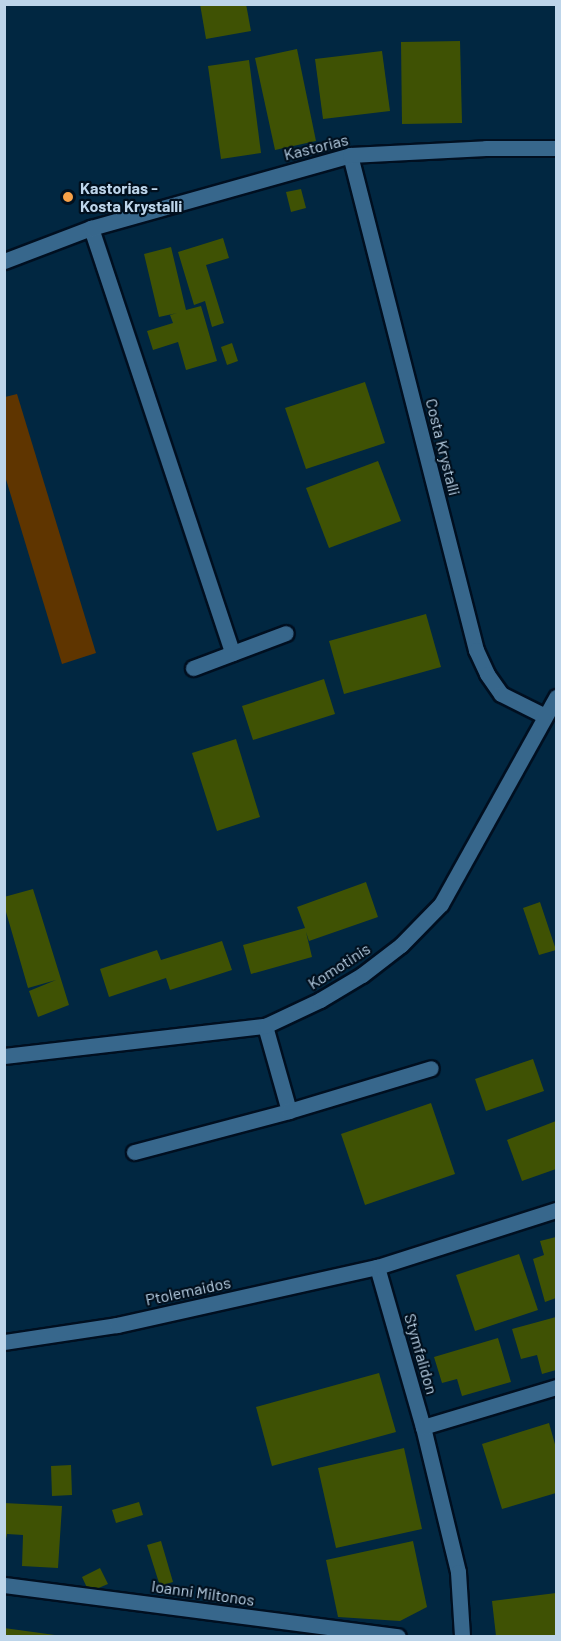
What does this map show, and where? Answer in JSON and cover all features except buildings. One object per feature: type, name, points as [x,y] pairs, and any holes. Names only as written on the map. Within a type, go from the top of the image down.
[{"type":"street","name":"Kastorias","points":[[4,261],[91,228],[350,156],[486,148],[556,148]]},
{"type":"street","name":"Costa Krystalli","points":[[350,156],[476,650],[487,675],[501,693],[545,716]]},
{"type":"street","points":[[91,228],[232,653]]},
{"type":"street","points":[[193,668],[286,633]]},
{"type":"street","name":"Komotinis","points":[[4,1056],[264,1026],[320,1000],[362,975],[401,945],[441,904],[556,697]]},
{"type":"street","points":[[264,1026],[289,1111]]},
{"type":"street","points":[[134,1152],[289,1111],[430,1068]]},
{"type":"street","points":[[377,1266],[556,1210]]},
{"type":"street","name":"Ptolemaidos","points":[[4,1342],[117,1325],[377,1266]]},
{"type":"street","name":"Stymfalidon","points":[[377,1266],[423,1427],[458,1572],[462,1636]]},
{"type":"street","points":[[423,1427],[556,1387]]},
{"type":"street","name":"Ioanni Miltonos","points":[[4,1585],[398,1636]]},
{"type":"shaded area","points":[[17,394],[96,653],[62,664],[5,476],[5,397]]},
{"type":"place","name":"Kastorias - Kosta Krystalli","points":[[68,197]]}]
